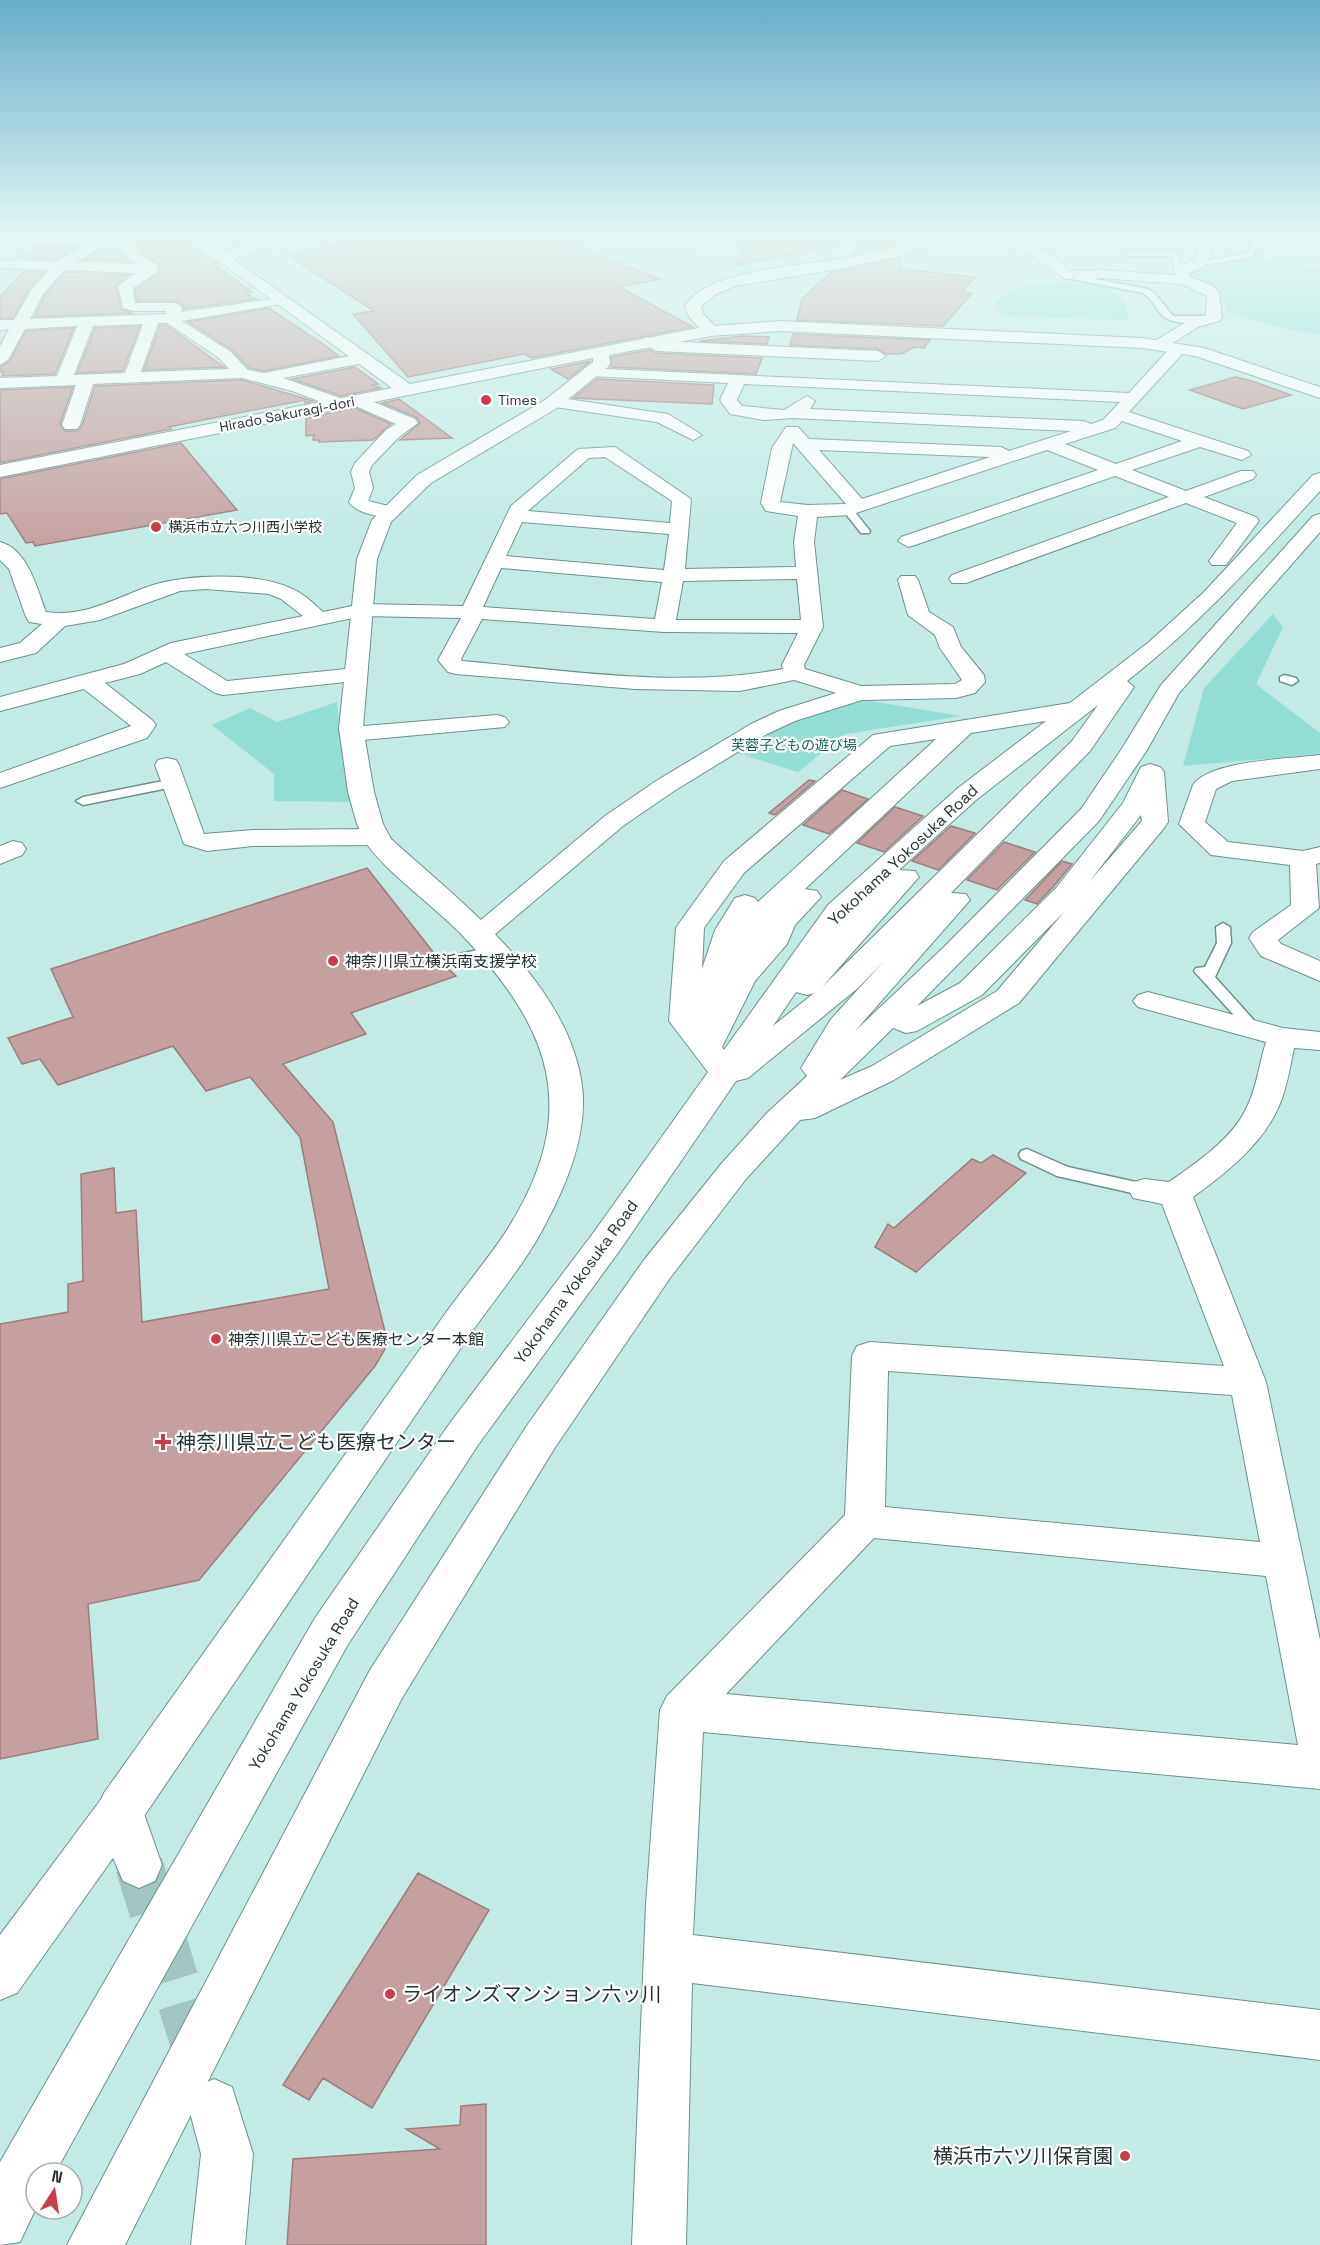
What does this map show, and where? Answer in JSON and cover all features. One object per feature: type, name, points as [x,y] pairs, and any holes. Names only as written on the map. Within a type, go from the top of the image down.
[{"type":"main road","points":[[335,338],[407,390]]},
{"type":"main road","name":"Hirado Sakuragi-dori","points":[[0,471],[407,390],[596,361],[647,342],[672,338]]},
{"type":"main road","name":"Hirado Sakuragi-dori","points":[[1052,338],[1159,345],[1245,366],[1320,393]]},
{"type":"main road","points":[[120,1809],[320,1528],[470,1308],[506,1262],[532,1218],[549,1182],[563,1126],[566,1087],[559,1053],[545,1017],[484,943],[377,837],[370,824],[361,792],[352,734],[367,559],[382,520],[424,479],[486,448],[554,402],[596,361]]},
{"type":"main road","name":"Yokohama Yokosuka Road","points":[[0,2222],[25,2172],[331,1632],[464,1434],[607,1241],[712,1060],[750,1034],[838,911],[1057,716],[1141,661],[1212,597],[1320,479]]},
{"type":"main road","points":[[95,2245],[386,1684],[540,1438],[657,1269],[734,1171],[779,1120],[1081,793],[1140,713],[1180,680],[1243,605],[1320,520]]},
{"type":"main road","points":[[712,1060],[847,982],[1081,746],[1141,661]]},
{"type":"main road","points":[[820,1074],[971,989],[1066,894],[1135,805],[1172,726],[1180,680]]},
{"type":"main road","points":[[906,1024],[1046,887],[1124,792],[1180,680]]},
{"type":"main road","points":[[750,1034],[845,953],[1079,728],[1108,707]]},
{"type":"main road","points":[[806,987],[856,928],[1057,716]]},
{"type":"main road","points":[[712,1060],[684,1021],[690,928],[734,867],[882,740],[1002,721],[1057,716]]},
{"type":"main road","points":[[712,1060],[797,937],[858,867],[895,831],[1057,716]]},
{"type":"main road","points":[[741,978],[777,938],[781,922],[798,905],[880,825],[1002,721]]},
{"type":"main road","points":[[712,1060],[741,978],[754,921],[963,727]]},
{"type":"main road","points":[[712,1060],[729,930],[742,907],[934,732]]},
{"type":"main road","points":[[820,1074],[842,1026],[988,865],[1062,789],[1063,764]]},
{"type":"main road","points":[[779,1120],[883,1073],[1008,997],[1155,822],[1150,772]]},
{"type":"street","points":[[0,360],[11,338]]},
{"type":"street","points":[[63,381],[80,338]]},
{"type":"street","points":[[131,378],[145,338]]},
{"type":"street","points":[[198,338],[225,355],[242,373]]},
{"type":"street","points":[[1159,345],[1171,338]]},
{"type":"street","points":[[647,342],[657,346],[878,356]]},
{"type":"street","points":[[774,380],[807,397],[807,403],[782,448],[770,503],[772,507],[808,511],[853,508],[1109,424],[1178,349]]},
{"type":"street","points":[[774,380],[779,352]]},
{"type":"street","points":[[260,378],[364,358]]},
{"type":"street","points":[[596,361],[738,378],[1134,398]]},
{"type":"street","points":[[0,383],[242,373],[348,402],[409,423],[393,433],[364,463],[360,472],[364,488],[358,502],[363,506],[390,512]]},
{"type":"street","points":[[738,378],[729,395],[728,400],[732,406],[746,413],[793,426],[1022,453]]},
{"type":"street","points":[[71,425],[86,380]]},
{"type":"street","points":[[554,402],[662,418],[693,435]]},
{"type":"street","points":[[1119,414],[1242,455]]},
{"type":"street","points":[[793,426],[1103,426]]},
{"type":"street","points":[[793,426],[853,508]]},
{"type":"street","points":[[908,542],[1199,441]]},
{"type":"street","points":[[1048,444],[1249,521],[1219,561]]},
{"type":"street","points":[[664,626],[674,576],[682,499],[609,451],[584,453],[561,468],[518,510],[449,660],[456,667],[634,682],[740,684],[795,673],[860,693]]},
{"type":"street","points":[[959,579],[1247,475]]},
{"type":"street","points":[[795,673],[793,665],[812,627],[809,573],[804,542],[808,511]]},
{"type":"street","points":[[517,516],[678,529]]},
{"type":"street","points":[[0,548],[18,567],[37,617],[57,622],[78,621],[176,585],[194,582],[276,587],[291,594],[319,619]]},
{"type":"street","points":[[495,561],[674,576],[809,573]]},
{"type":"street","points":[[484,943],[614,821],[665,786],[759,729],[787,716],[860,693],[956,691],[967,688],[974,682],[974,675],[951,648],[945,632],[919,615],[908,580]]},
{"type":"street","points":[[0,704],[132,669],[179,648],[362,610],[472,612],[664,626],[812,627]]},
{"type":"street","points":[[0,655],[28,648],[57,622]]},
{"type":"street","points":[[167,653],[223,688],[356,675]]},
{"type":"street","points":[[0,781],[139,733],[144,724],[88,681]]},
{"type":"street","points":[[352,734],[497,722]]},
{"type":"street","points":[[1320,762],[1226,774],[1205,785],[1192,824],[1220,849],[1312,857],[1305,908],[1263,938],[1271,950],[1320,972]]},
{"type":"street","points":[[170,774],[193,839],[207,843],[253,838],[377,837]]},
{"type":"street","points":[[1148,1001],[1269,1033],[1320,1041]]},
{"type":"street","points":[[1269,1033],[1268,1092],[1257,1119],[1207,1172],[1160,1192],[1248,1383],[1320,1746]]},
{"type":"street","points":[[658,2245],[668,1956],[682,1710],[865,1521],[870,1356],[1248,1383]]},
{"type":"street","points":[[865,1521],[1284,1561]]},
{"type":"street","points":[[682,1710],[1320,1768]]},
{"type":"street","points":[[120,1809],[139,1865]]},
{"type":"street","points":[[0,1976],[120,1809]]},
{"type":"street","points":[[668,1956],[1320,2036]]},
{"type":"street","points":[[214,2104],[227,2154],[218,2245]]},
{"type":"lane","points":[[853,508],[865,531]]},
{"type":"lane","points":[[83,801],[170,774]]},
{"type":"lane","points":[[1222,927],[1224,944],[1218,961],[1204,974],[1269,1033]]},
{"type":"lane","points":[[441,962],[484,943]]},
{"type":"lane","points":[[1027,1155],[1063,1172],[1160,1192]]},
{"type":"green space","points":[[1273,614],[1283,627],[1256,684],[1320,733],[1320,754],[1183,766],[1204,688]]},
{"type":"green space","name":"芙蓉子どもの遊び場","points":[[865,700],[961,716],[846,734],[798,772],[737,753],[792,720]]},
{"type":"green space","points":[[337,702],[350,802],[274,801],[274,774],[212,725],[250,708],[277,722]]},
{"type":"building","points":[[22,338],[70,338],[55,374],[2,376],[4,372],[0,372],[0,367],[10,361]]},
{"type":"building","points":[[91,338],[136,338],[123,371],[77,373]]},
{"type":"building","points":[[155,338],[184,338],[224,367],[144,370]]},
{"type":"building","points":[[213,338],[314,338],[339,356],[264,371],[249,368],[232,350]]},
{"type":"building","points":[[374,338],[637,338],[532,358],[524,354],[408,377]]},
{"type":"building","points":[[727,338],[769,338],[767,344],[699,341]]},
{"type":"building","points":[[792,338],[930,340],[924,348],[915,347],[901,354],[886,354],[878,349],[790,345]]},
{"type":"building","points":[[649,350],[657,353],[762,358],[756,374],[611,367],[611,357]]},
{"type":"building","points":[[591,361],[568,379],[551,369]]},
{"type":"building","points":[[355,367],[378,384],[372,385],[381,388],[341,396],[292,379]]},
{"type":"building","points":[[1235,377],[1291,395],[1243,409],[1190,390]]},
{"type":"building","points":[[597,379],[714,385],[712,404],[573,398]]},
{"type":"building","points":[[242,380],[313,401],[305,403],[305,400],[213,418],[169,427],[171,429],[0,463],[0,390],[73,387],[60,424],[65,431],[77,431],[82,426],[95,386]]},
{"type":"building","points":[[399,399],[452,438],[400,440],[420,423],[416,417],[382,403]]},
{"type":"building","points":[[355,408],[391,424],[373,440],[319,442],[319,440],[313,440],[314,435],[306,436],[306,418]]},
{"type":"building","points":[[181,443],[237,510],[35,546],[33,542],[26,543],[7,513],[0,514],[0,479]]},
{"type":"building","points":[[809,780],[815,781],[775,815],[769,813]]},
{"type":"building","points":[[842,790],[868,799],[829,834],[803,825]]},
{"type":"building","points":[[895,807],[923,816],[884,852],[857,843]]},
{"type":"building","points":[[951,826],[975,833],[938,870],[912,861]]},
{"type":"building","points":[[1004,842],[1035,852],[997,890],[967,880]]},
{"type":"building","points":[[1062,861],[1072,864],[1037,904],[1025,900]]},
{"type":"building","points":[[367,868],[437,957],[432,961],[433,964],[440,968],[446,967],[456,976],[351,1013],[366,1034],[283,1064],[333,1122],[388,1344],[375,1366],[199,1580],[88,1604],[98,1739],[0,1759],[0,1324],[68,1312],[68,1284],[83,1281],[81,1174],[114,1168],[116,1213],[136,1210],[142,1322],[329,1289],[300,1137],[250,1077],[206,1091],[173,1046],[58,1085],[40,1059],[22,1064],[8,1038],[73,1017],[51,969]]},
{"type":"building","points":[[993,1155],[1026,1173],[916,1272],[875,1247],[888,1224],[894,1228],[972,1159],[981,1163]]},
{"type":"building","name":"ライオンズマンション六ッ川","points":[[418,1873],[489,1910],[372,2108],[323,2078],[309,2100],[283,2085]]},
{"type":"building","points":[[486,2104],[486,2245],[287,2245],[293,2159],[440,2149],[406,2129],[460,2125],[461,2106]]},
{"type":"tunnel","points":[[139,1865],[199,2058]]},
{"type":"place","name":"Times","points":[[486,400]]},
{"type":"place","name":"横浜市立六つ川西小学校","points":[[156,527]]},
{"type":"place","name":"神奈川県立横浜南支援学校","points":[[333,961]]},
{"type":"place","name":"神奈川県立こども医療センター本館","points":[[216,1339]]},
{"type":"place","name":"神奈川県立こども医療センター","points":[[163,1442]]},
{"type":"place","name":"ライオンズマンション六ッ川","points":[[390,1994]]},
{"type":"place","name":"横浜市六ツ川保育園","points":[[1125,2156]]}]
